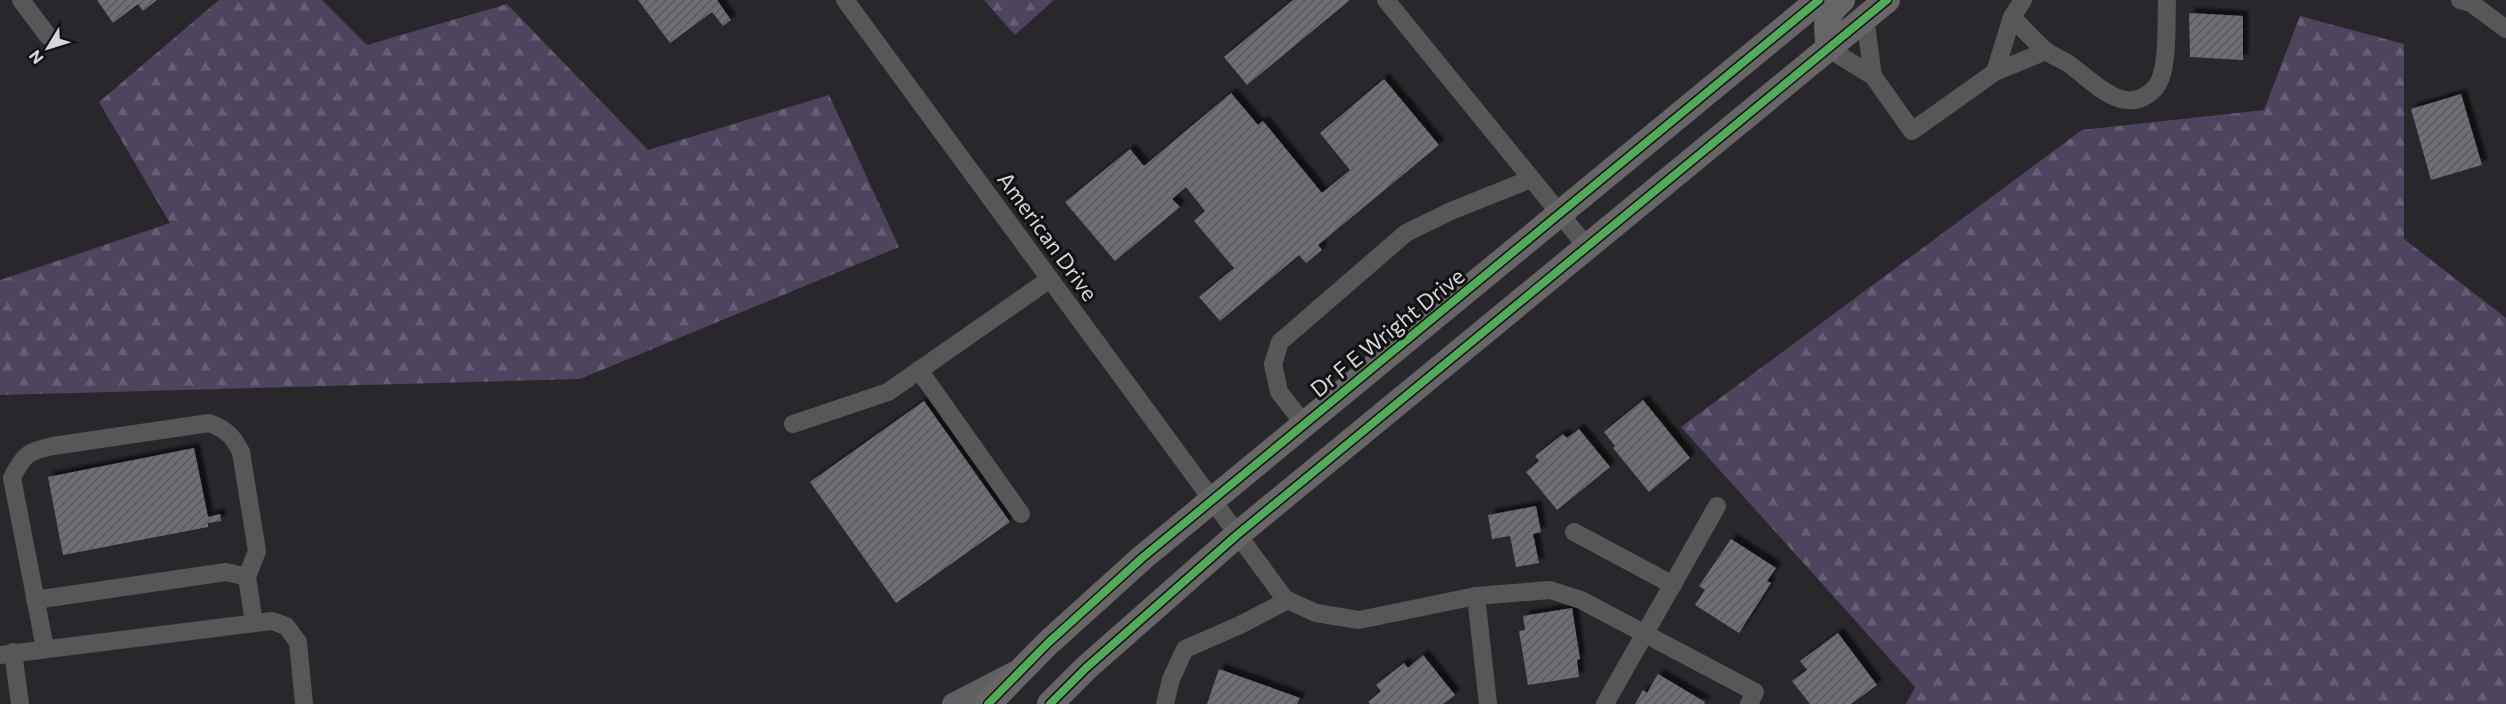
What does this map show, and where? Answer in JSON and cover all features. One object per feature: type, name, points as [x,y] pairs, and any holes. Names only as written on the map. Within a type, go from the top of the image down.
[{"type":"highway","name":"Dr F E Wright Drive","points":[[988,704],[1142,558],[1819,0]]},
{"type":"highway","points":[[1829,49],[1826,19],[1830,10],[1842,0]]},
{"type":"highway","points":[[1053,703],[1095,660],[1237,535],[1887,0]]},
{"type":"main road","points":[[953,704],[1025,667]]},
{"type":"street","points":[[21,0],[48,36]]},
{"type":"street","name":"American Drive","points":[[845,0],[1237,535],[1288,600]]},
{"type":"street","points":[[1386,0],[1587,247]]},
{"type":"street","points":[[1995,72],[2012,17],[2023,0]]},
{"type":"street","points":[[2012,17],[2046,51],[2069,64],[2107,95],[2125,99],[2141,98],[2157,86],[2164,66],[2167,0]]},
{"type":"street","points":[[2460,0],[2470,3],[2506,29]]},
{"type":"street","points":[[1865,18],[1873,76]]},
{"type":"street","points":[[1829,49],[1873,76],[1912,131],[1995,72],[2046,51]]},
{"type":"street","points":[[1304,424],[1279,392],[1272,364],[1280,342],[1406,233],[1451,211],[1532,179]]},
{"type":"street","points":[[793,424],[888,392],[1050,279]]},
{"type":"street","points":[[920,370],[1021,514]]},
{"type":"street","points":[[45,648],[12,478],[20,460],[33,450],[43,448],[210,423],[223,428],[233,437],[241,452],[257,551],[247,576],[254,623]]},
{"type":"street","points":[[1605,704],[1717,506]]},
{"type":"street","points":[[1574,532],[1673,585]]},
{"type":"street","points":[[35,600],[226,572],[247,576]]},
{"type":"street","points":[[1165,704],[1171,680],[1185,649],[1240,625],[1288,600],[1316,613],[1359,620],[1476,596],[1550,590],[1581,600],[1755,692],[1749,704]]},
{"type":"street","points":[[1476,596],[1488,704]]},
{"type":"street","points":[[20,704],[7,654],[272,621],[286,626],[298,642],[304,704]]},
{"type":"green space","points":[[219,0],[322,0],[367,45],[507,4],[648,150],[829,95],[899,247],[580,379],[0,395],[0,280],[170,223],[99,102]]},
{"type":"green space","points":[[984,0],[1054,0],[1015,35]]},
{"type":"green space","points":[[2300,16],[2404,44],[2404,239],[2506,318],[2506,704],[1906,704],[1915,687],[1681,427],[2082,130],[2264,110]]},
{"type":"building","points":[[97,0],[157,0],[143,11],[138,4],[113,23]]},
{"type":"building","points":[[638,0],[717,0],[731,20],[723,26],[712,12],[670,43]]},
{"type":"building","points":[[1293,0],[1350,0],[1247,85],[1224,57]]},
{"type":"building","points":[[2189,13],[2243,16],[2243,60],[2190,57]]},
{"type":"building","points":[[1384,79],[1439,145],[1318,245],[1322,250],[1306,263],[1299,255],[1220,321],[1199,297],[1234,268],[1194,221],[1205,211],[1186,187],[1172,199],[1180,207],[1115,261],[1065,202],[1130,149],[1144,166],[1231,93],[1258,125],[1263,121],[1322,193],[1350,170],[1320,133]]},
{"type":"building","points":[[2461,94],[2482,165],[2431,180],[2411,109]]},
{"type":"building","points":[[1643,400],[1690,458],[1649,492],[1613,448],[1615,446],[1604,432]]},
{"type":"building","points":[[924,401],[1010,522],[896,603],[810,482]]},
{"type":"building","points":[[1579,429],[1610,467],[1557,510],[1526,472],[1539,461],[1535,456],[1563,434],[1567,438]]},
{"type":"building","points":[[194,448],[208,517],[220,514],[221,521],[208,523],[208,527],[63,555],[48,477]]},
{"type":"building","points":[[1536,506],[1541,532],[1533,534],[1539,563],[1516,567],[1510,536],[1492,539],[1488,515]]},
{"type":"building","points":[[1731,539],[1776,568],[1767,581],[1771,583],[1739,633],[1695,605],[1705,590],[1699,586]]},
{"type":"building","points":[[1572,608],[1580,659],[1577,660],[1579,677],[1528,685],[1519,631],[1525,630],[1523,616]]},
{"type":"building","points":[[1838,633],[1877,685],[1851,704],[1810,704],[1792,681],[1807,670],[1800,661]]},
{"type":"building","points":[[1423,655],[1455,695],[1443,704],[1370,704],[1368,702],[1381,691],[1376,685],[1404,663],[1408,668]]},
{"type":"building","points":[[1219,669],[1300,698],[1297,704],[1207,704]]},
{"type":"building","points":[[1658,674],[1705,702],[1704,704],[1635,704],[1643,690],[1647,693]]},
{"type":"cycle path","points":[[988,704],[1048,643],[1142,558],[1819,0]]},
{"type":"cycle path","points":[[1050,704],[1086,668],[1237,535],[1887,0]]}]
